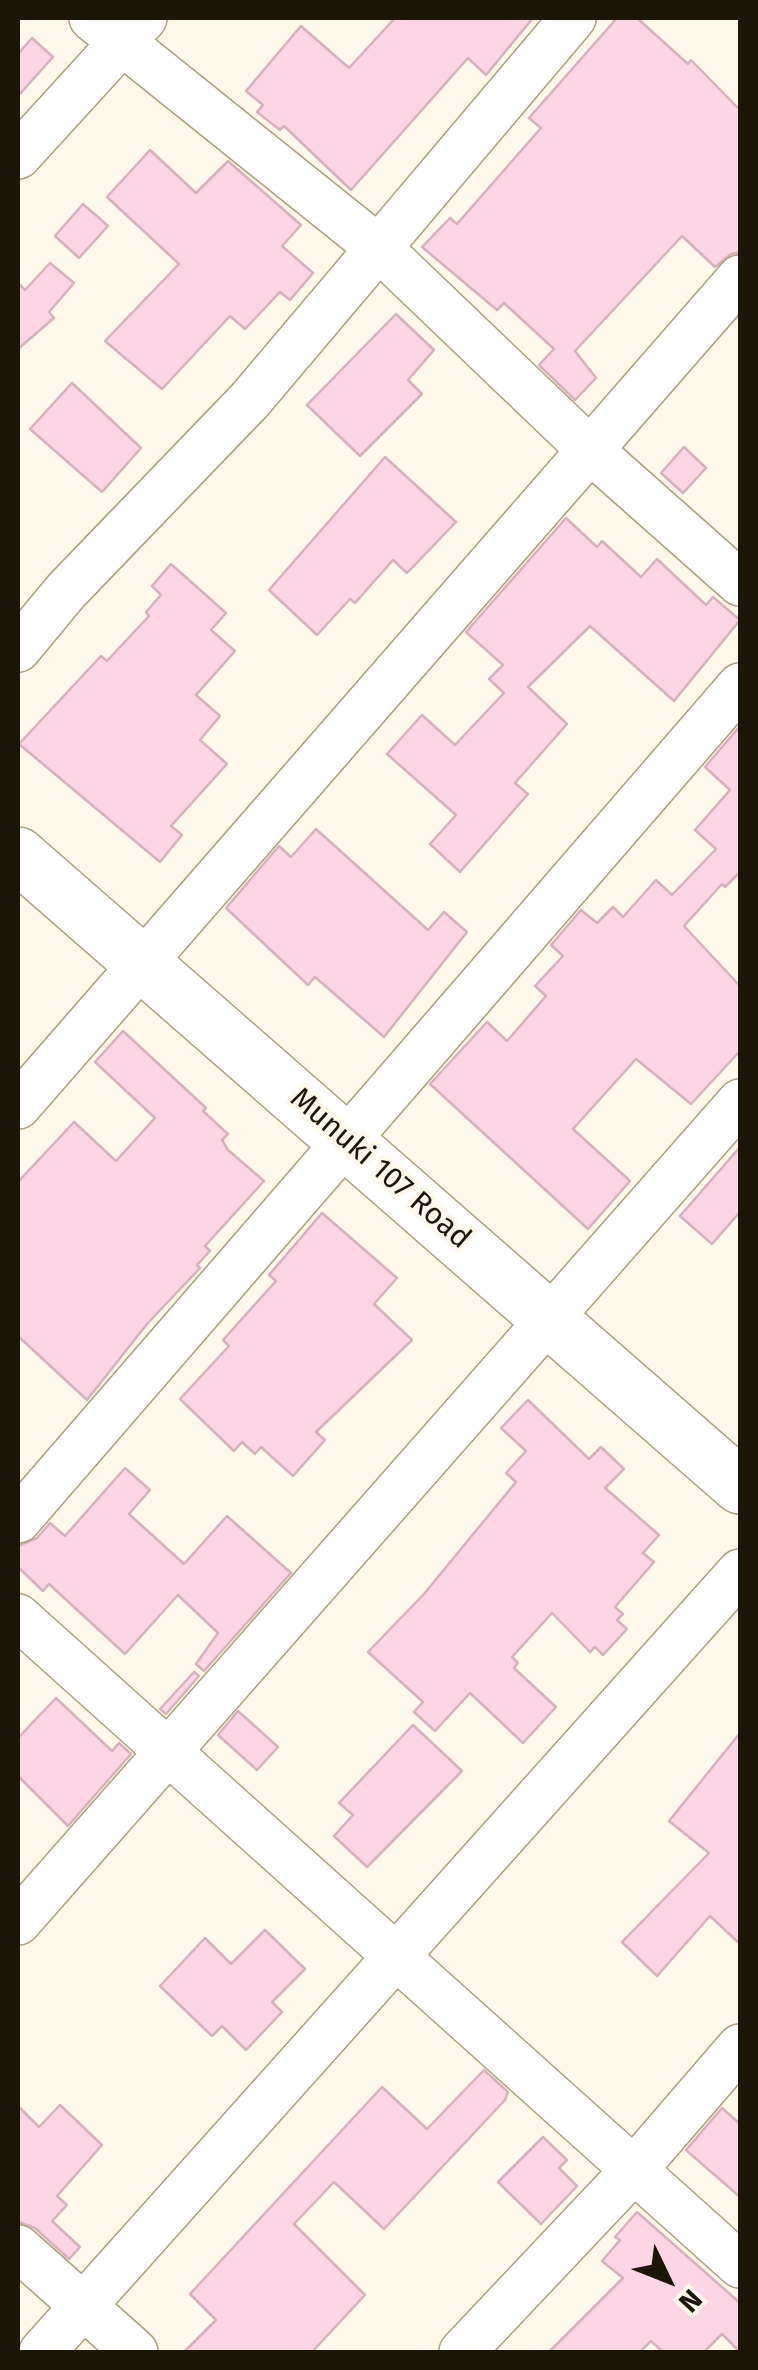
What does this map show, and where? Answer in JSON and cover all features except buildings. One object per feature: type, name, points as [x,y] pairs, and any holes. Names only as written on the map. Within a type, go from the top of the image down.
[{"type":"street","points":[[18,649],[66,590],[250,400],[381,250],[572,18]]},
{"type":"street","points":[[18,156],[119,26],[381,250],[590,450],[740,583]]},
{"type":"street","points":[[18,1106],[740,278]]},
{"type":"street","points":[[18,1520],[740,686]]},
{"type":"street","name":"Munuki 107 Road","points":[[18,854],[740,1486]]},
{"type":"street","points":[[18,1922],[740,1102]]},
{"type":"street","points":[[42,2352],[740,1572]]},
{"type":"street","points":[[18,1617],[166,1754],[740,2264]]},
{"type":"street","points":[[462,2352],[632,2171],[740,2047]]},
{"type":"street","points":[[18,2248],[135,2352]]}]
